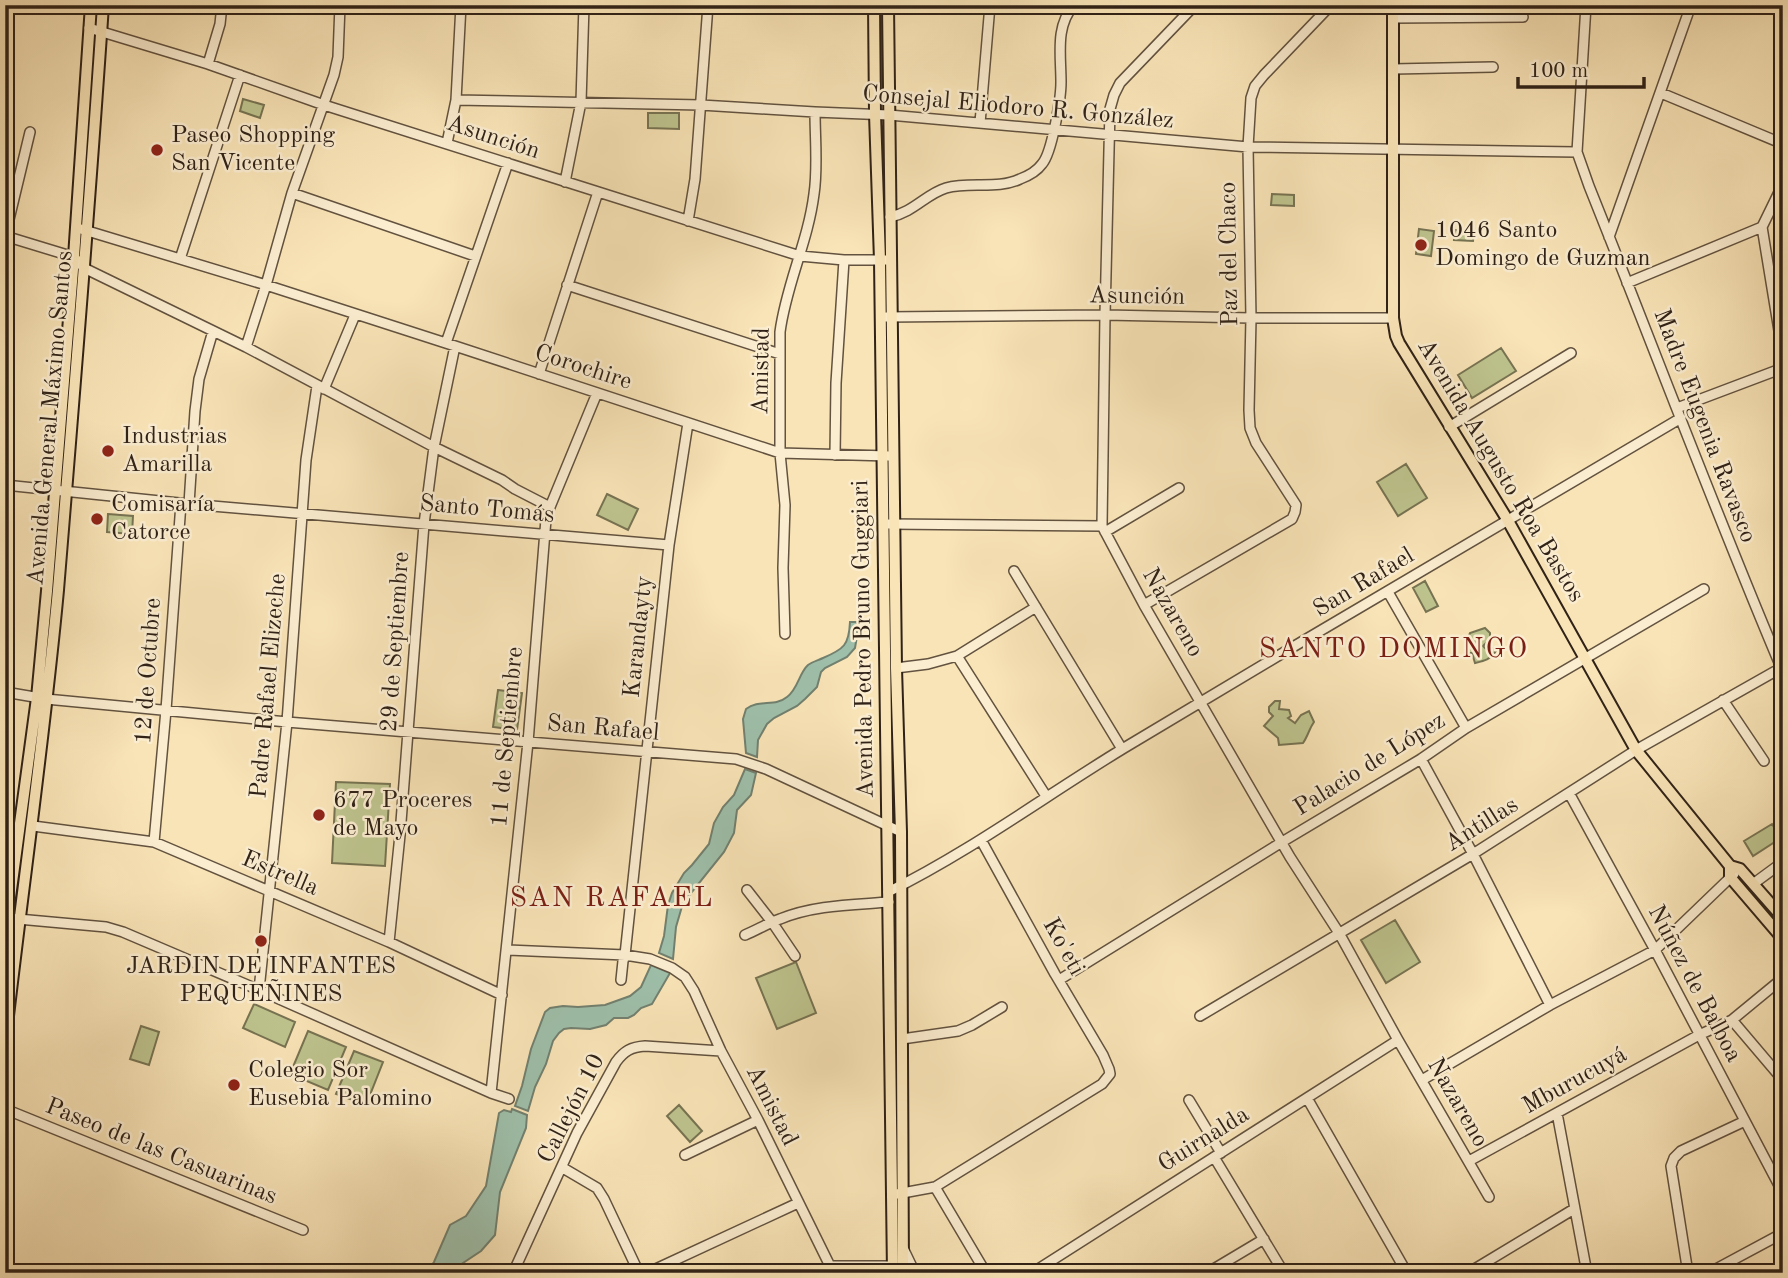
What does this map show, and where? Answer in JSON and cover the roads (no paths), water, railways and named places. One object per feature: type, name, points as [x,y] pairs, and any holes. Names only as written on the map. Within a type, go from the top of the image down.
[{"type":"main road","name":"Avenida General Máximo Santos","points":[[60,490],[84,268],[81,229],[91,5]]},
{"type":"main road","name":"Avenida General Máximo Santos","points":[[5,1042],[19,824],[57,591],[60,490],[74,257],[81,229],[103,5]]},
{"type":"main road","name":"Avenida Pedro Bruno Guggiari","points":[[874,5],[875,114],[886,317],[889,524],[888,897],[898,1194],[903,1246],[896,1270]]},
{"type":"main road","name":"Avenida Pedro Bruno Guggiari","points":[[885,260],[890,218],[888,5]]},
{"type":"main road","name":"Avenida Augusto Roa Bastos","points":[[1393,5],[1393,318],[1396,336],[1507,519],[1636,750],[1733,871],[1783,939]]},
{"type":"main road","name":"Avenida Pedro Bruno Guggiari","points":[[889,524],[901,832],[902,1039],[896,1270]]},
{"type":"main road","name":"Avenida General Máximo Santos","points":[[12,904],[33,826],[41,698]]},
{"type":"main road","name":"Avenida Augusto Roa Bastos","points":[[1733,871],[1753,884],[1783,918]]},
{"type":"main road","name":"Avenida General Máximo Santos","points":[[5,934],[13,918]]},
{"type":"street","points":[[208,64],[220,24],[222,5]]},
{"type":"street","points":[[246,347],[292,194],[334,75],[338,57],[340,5]]},
{"type":"street","points":[[447,143],[456,100],[461,5]]},
{"type":"street","points":[[565,182],[581,102],[584,5]]},
{"type":"street","points":[[688,221],[695,179],[708,5]]},
{"type":"street","points":[[980,123],[990,5]]},
{"type":"street","points":[[890,218],[912,209],[949,187],[1012,183],[1043,163],[1048,156],[1061,86],[1060,36],[1063,20],[1074,5]]},
{"type":"street","name":"Nazareno","points":[[1195,5],[1120,83],[1110,109],[1103,529],[1144,605],[1282,842],[1339,933],[1489,1197]]},
{"type":"street","name":"Paz del Chaco","points":[[1144,605],[1292,519],[1295,512],[1296,505],[1256,443],[1250,428],[1248,147],[1251,98],[1255,86],[1264,75],[1331,5]]},
{"type":"street","points":[[1577,152],[1586,5]]},
{"type":"street","points":[[1609,236],[1691,5]]},
{"type":"street","points":[[1393,18],[1523,17]]},
{"type":"street","name":"Asunción","points":[[89,28],[800,256],[885,260]]},
{"type":"street","points":[[1393,69],[1493,67]]},
{"type":"street","points":[[180,259],[240,75]]},
{"type":"street","points":[[1661,93],[1783,144]]},
{"type":"street","name":"Consejal Eliodoro R. González","points":[[456,100],[701,105],[875,114],[1248,147],[1577,152]]},
{"type":"street","name":"Amistad","points":[[785,634],[785,505],[780,453],[780,332],[782,313],[800,256],[814,194],[815,112]]},
{"type":"street","points":[[30,132],[5,236],[74,257],[84,268],[246,347],[550,507]]},
{"type":"street","name":"Madre Eugenia Ravasco","points":[[1577,152],[1733,555],[1782,670]]},
{"type":"street","name":"29 de Septiembre","points":[[389,942],[409,731],[424,524],[434,447],[451,344],[475,256],[508,163]]},
{"type":"street","points":[[1783,184],[1762,227],[1783,355]]},
{"type":"street","points":[[539,374],[598,192]]},
{"type":"street","points":[[292,194],[475,256]]},
{"type":"street","points":[[1627,283],[1762,227]]},
{"type":"street","name":"Corochire","points":[[81,229],[451,344],[780,453],[888,456]]},
{"type":"street","points":[[835,455],[844,260]]},
{"type":"street","points":[[567,285],[780,354]]},
{"type":"street","name":"Padre Rafael Elizeche","points":[[259,990],[287,722],[306,460],[321,388],[355,315]]},
{"type":"street","name":"Asunción","points":[[886,317],[1105,315],[1393,318]]},
{"type":"street","name":"12 de Octubre","points":[[154,842],[195,411],[199,379],[213,331]]},
{"type":"street","points":[[1450,428],[1571,353]]},
{"type":"street","points":[[1677,408],[1783,368]]},
{"type":"street","name":"11 de Septiembre","points":[[491,1093],[528,742],[545,533],[550,507],[597,393]]},
{"type":"street","name":"San Rafael","points":[[888,897],[901,885],[981,840],[1122,749],[1681,418]]},
{"type":"street","name":"Karandayty","points":[[621,980],[669,545],[688,423]]},
{"type":"street","name":"Santo Tomás","points":[[5,485],[185,504],[669,545]]},
{"type":"street","points":[[889,524],[1103,529],[1179,488]]},
{"type":"street","points":[[1014,571],[1122,749]]},
{"type":"street","name":"Palacio de López","points":[[1059,980],[1421,759],[1466,728],[1704,589]]},
{"type":"street","points":[[1388,592],[1466,728]]},
{"type":"street","points":[[896,668],[928,664],[957,656],[1036,607]]},
{"type":"street","points":[[957,656],[1046,796]]},
{"type":"street","name":"Antillas","points":[[1200,1016],[1473,854],[1636,750],[1782,670]]},
{"type":"street","name":"San Rafael","points":[[5,692],[41,698],[287,722],[736,760],[766,769],[901,832]]},
{"type":"street","points":[[1723,700],[1764,761]]},
{"type":"street","points":[[1421,759],[1473,854],[1550,1006]]},
{"type":"street","name":"Núñez de Balboa","points":[[1569,793],[1783,1193]]},
{"type":"street","name":"Estrella","points":[[33,826],[154,842],[389,942],[502,995]]},
{"type":"street","name":"Ko'eti","points":[[935,1186],[1102,1084],[1110,1074],[1110,1069],[981,840]]},
{"type":"street","points":[[1753,884],[1783,862]]},
{"type":"street","points":[[1422,1080],[1550,1006],[1655,950],[1733,871]]},
{"type":"street","points":[[747,890],[795,957]]},
{"type":"street","points":[[745,935],[802,912],[888,897]]},
{"type":"street","points":[[13,918],[106,927],[259,990],[509,1100]]},
{"type":"street","points":[[507,950],[625,955]]},
{"type":"street","name":"Amistad","points":[[625,955],[650,959],[672,968],[688,982],[758,1120],[827,1270]]},
{"type":"street","name":"Mburucuyá","points":[[1469,1161],[1699,1035],[1732,1020],[1783,978]]},
{"type":"street","points":[[902,1039],[958,1031],[1002,1007]]},
{"type":"street","points":[[1732,1020],[1783,1080]]},
{"type":"street","name":"Guirnalda","points":[[1032,1273],[1398,1040]]},
{"type":"street","name":"Callejón 10","points":[[513,1273],[577,1133],[622,1053],[645,1046],[721,1051]]},
{"type":"street","points":[[1307,1098],[1407,1273]]},
{"type":"street","points":[[1189,1100],[1284,1273]]},
{"type":"street","name":"Paseo de las Casuarinas","points":[[5,1109],[303,1230]]},
{"type":"street","points":[[1557,1113],[1587,1273]]},
{"type":"street","points":[[685,1155],[758,1120]]},
{"type":"street","points":[[1688,1273],[1671,1166],[1681,1151],[1745,1121]]},
{"type":"street","points":[[563,1168],[597,1188],[639,1273]]},
{"type":"street","points":[[898,1194],[935,1186],[986,1273]]},
{"type":"street","points":[[647,1273],[798,1203]]},
{"type":"street","points":[[1468,1273],[1574,1209]]},
{"type":"street","points":[[1704,1273],[1783,1233]]},
{"type":"street","points":[[1207,1273],[1264,1239]]},
{"type":"street","points":[[903,1246],[915,1273]]},
{"type":"street","points":[[827,1270],[896,1270]]},
{"type":"place","name":"Paseo Shopping San Vicente","points":[[157,150]]},
{"type":"place","name":"1046 Santo Domingo de Guzman","points":[[1421,245]]},
{"type":"place","name":"Industrias Amarilla","points":[[108,451]]},
{"type":"place","name":"Comisaría Catorce","points":[[97,519]]},
{"type":"place","name":"677 Proceres de Mayo","points":[[319,815]]},
{"type":"place","name":"JARDIN DE INFANTES PEQUEÑINES","points":[[261,941]]},
{"type":"place","name":"Colegio Sor Eusebia Palomino","points":[[234,1085]]},
{"type":"district","name":"SANTO DOMINGO","points":[[1394,650]]},
{"type":"district","name":"SAN RAFAEL","points":[[612,899]]}]
